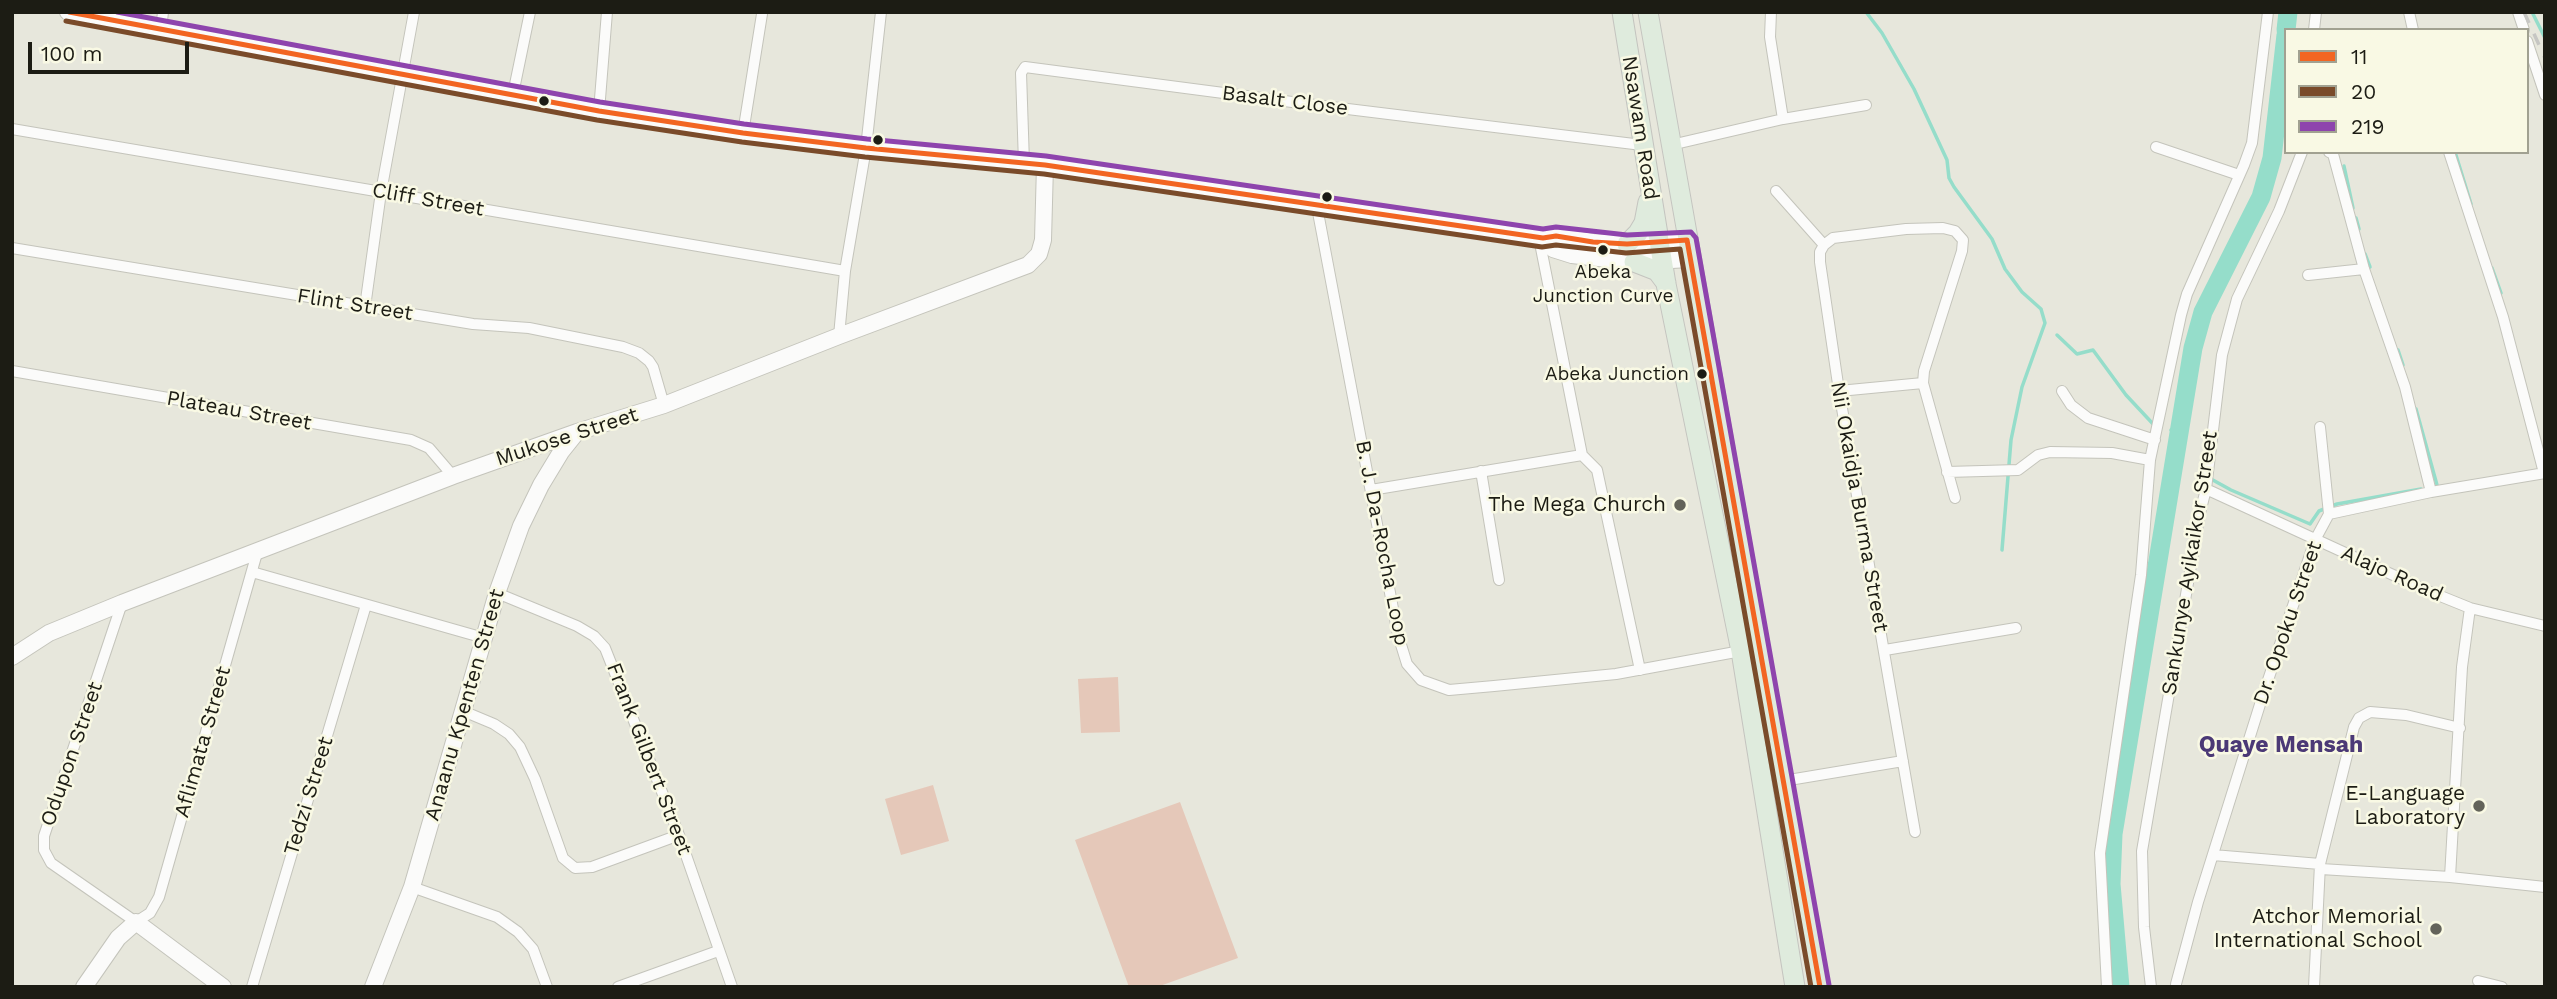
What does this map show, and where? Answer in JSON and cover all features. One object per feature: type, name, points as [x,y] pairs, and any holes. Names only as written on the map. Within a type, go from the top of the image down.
[{"type":"highway","name":"Nsawam Road","points":[[1622,12],[1666,284],[1741,651],[1795,987]]},
{"type":"highway","name":"Nsawam Road","points":[[1648,12],[1820,987]]},
{"type":"highway","points":[[1650,194],[1644,223],[1630,253],[1657,271],[1666,284]]},
{"type":"street","points":[[68,12],[599,111],[866,148],[1024,163],[1541,238],[1553,248],[1572,255],[1661,252],[1690,259]]},
{"type":"street","points":[[161,30],[163,12]]},
{"type":"street","points":[[365,307],[380,192],[414,12]]},
{"type":"street","points":[[513,94],[530,12]]},
{"type":"street","points":[[599,111],[607,12]]},
{"type":"street","points":[[839,336],[845,271],[866,148],[881,12]]},
{"type":"street","points":[[1771,12],[1770,37],[1783,119]]},
{"type":"street","points":[[2107,987],[2100,853],[2141,575],[2150,460],[2184,304],[2245,164],[2253,133],[2268,12]]},
{"type":"street","points":[[743,132],[761,14]]},
{"type":"street","points":[[2529,47],[2545,95]]},
{"type":"street","name":"Basalt Close","points":[[1024,163],[1021,73],[1025,67],[1642,145]]},
{"type":"street","points":[[1671,145],[1783,119],[1866,105]]},
{"type":"street","name":"Cliff Street","points":[[12,130],[845,271]]},
{"type":"street","points":[[2156,147],[2239,175]]},
{"type":"street","name":"Sankunye Ayikaikor Street","points":[[2151,987],[2144,927],[2142,851],[2206,489],[2222,355],[2237,299],[2301,154]]},
{"type":"street","points":[[2333,154],[2364,269],[2405,387],[2431,492]]},
{"type":"street","points":[[2450,154],[2502,317],[2545,473]]},
{"type":"street","name":"Mukose Street","points":[[12,657],[49,633],[122,603],[453,476],[577,432],[664,405],[1028,265],[1039,254],[1042,240],[1045,166]]},
{"type":"street","points":[[1776,191],[1822,249],[1833,238],[1906,229],[1943,228],[1955,232],[1963,240],[1962,251],[1924,371],[1923,383],[1955,498]]},
{"type":"street","name":"B. J. Da-Rocha Loop","points":[[1317,207],[1398,635],[1407,664],[1421,680],[1449,690],[1640,670],[1741,651]]},
{"type":"street","points":[[1541,238],[1582,454],[1597,470],[1640,670]]},
{"type":"street","points":[[1661,252],[1687,240]]},
{"type":"street","name":"Flint Street","points":[[12,248],[473,324],[529,328],[623,347],[649,360],[664,405]]},
{"type":"street","name":"Nii Okaidja Burma Street","points":[[1822,249],[1839,391],[1915,832]]},
{"type":"street","points":[[2308,275],[2364,269]]},
{"type":"street","name":"Plateau Street","points":[[12,371],[411,440],[429,448],[453,476]]},
{"type":"street","points":[[1839,391],[1923,383]]},
{"type":"street","points":[[2062,391],[2071,405],[2088,418],[2155,440]]},
{"type":"street","points":[[2320,427],[2329,514]]},
{"type":"street","name":"Anaanu Kpenten Street","points":[[373,987],[412,887],[497,593],[521,527],[541,485],[577,432]]},
{"type":"street","points":[[1947,472],[2018,470],[2038,455],[2050,452],[2112,453],[2150,460]]},
{"type":"street","points":[[1371,490],[1582,454]]},
{"type":"street","points":[[1480,471],[1499,580]]},
{"type":"street","name":"Dr. Opoku Street","points":[[2176,984],[2262,698],[2315,540],[2329,514],[2431,492],[2545,473]]},
{"type":"street","name":"Alajo Road","points":[[2206,489],[2470,608],[2545,626]]},
{"type":"street","name":"Aflimata Street","points":[[135,922],[150,914],[159,897],[257,553]]},
{"type":"street","points":[[252,572],[484,638]]},
{"type":"street","name":"Frank Gilbert Street","points":[[497,593],[577,626],[594,635],[605,648],[679,835],[732,987]]},
{"type":"street","name":"Odupon Street","points":[[122,603],[44,836],[44,850],[51,863],[223,987]]},
{"type":"street","name":"Tedzi Street","points":[[252,987],[366,606]]},
{"type":"street","points":[[2450,877],[2462,667],[2470,608]]},
{"type":"street","points":[[1885,650],[2016,628]]},
{"type":"street","points":[[463,712],[494,724],[509,734],[520,747],[535,779],[563,858],[575,868],[592,867],[679,835]]},
{"type":"street","points":[[2314,987],[2320,867],[2354,727],[2359,718],[2370,712],[2406,715],[2460,728]]},
{"type":"street","points":[[1783,781],[1903,761]]},
{"type":"street","points":[[2213,855],[2545,887]]},
{"type":"street","points":[[412,887],[497,917],[518,932],[533,949],[547,987]]},
{"type":"street","points":[[84,987],[118,938],[135,922]]},
{"type":"street","points":[[618,987],[718,951]]},
{"type":"street","points":[[2478,981],[2502,987]]},
{"type":"shaded area","points":[[1118,677],[1120,732],[1081,733],[1078,679]]},
{"type":"shaded area","points":[[933,785],[949,841],[901,855],[885,799]]},
{"type":"shaded area","points":[[1180,802],[1238,958],[1157,987],[1129,987],[1075,840]]},
{"type":"waterway","points":[[1866,12],[1882,33],[1914,89],[1947,160],[1949,178],[1954,187],[1992,239],[2005,269],[2022,292],[2041,309],[2045,323],[2022,387],[2011,440],[2002,550]]},
{"type":"waterway","points":[[2286,28],[2288,12]]},
{"type":"waterway","points":[[2532,12],[2545,38]]},
{"type":"waterway","points":[[2120,987],[2111,884],[2113,834],[2193,348],[2203,312],[2261,197],[2272,158],[2284,53]]},
{"type":"waterway","points":[[2456,154],[2471,204]]},
{"type":"waterway","points":[[2344,166],[2353,208]]},
{"type":"waterway","points":[[2356,218],[2359,229]]},
{"type":"waterway","points":[[2365,254],[2370,267]]},
{"type":"waterway","points":[[2492,268],[2501,293]]},
{"type":"waterway","points":[[2057,335],[2077,354],[2093,350],[2126,395],[2154,425]]},
{"type":"waterway","points":[[2398,350],[2403,365]]},
{"type":"waterway","points":[[2416,409],[2437,485]]},
{"type":"waterway","points":[[2171,430],[2181,433]]},
{"type":"waterway","points":[[2211,479],[2310,524],[2319,511],[2337,504],[2421,489]]},
{"type":"railway","points":[[2524,12],[2545,58]]},
{"type":"transit line","name":"11","points":[[69,12],[599,111],[743,133],[1045,165],[1543,238],[1556,236],[1627,244],[1687,240],[1820,987]]},
{"type":"transit line","name":"219","points":[[117,12],[600,102],[744,124],[1046,156],[1543,229],[1556,227],[1627,235],[1691,232],[1696,238],[1829,985]]},
{"type":"transit line","name":"20","points":[[66,21],[597,120],[742,142],[1044,174],[1542,247],[1556,245],[1626,253],[1680,249],[1811,987]]},
{"type":"place","name":"Abeka Junction Curve","points":[[1603,250]]},
{"type":"place","name":"Abeka Junction","points":[[1702,374]]},
{"type":"place","name":"The Mega Church","points":[[1680,505]]},
{"type":"place","name":"E-Language Laboratory","points":[[2479,806]]},
{"type":"place","name":"Atchor Memorial International School","points":[[2436,929]]},
{"type":"district","name":"Quaye Mensah","points":[[2281,745]]}]
